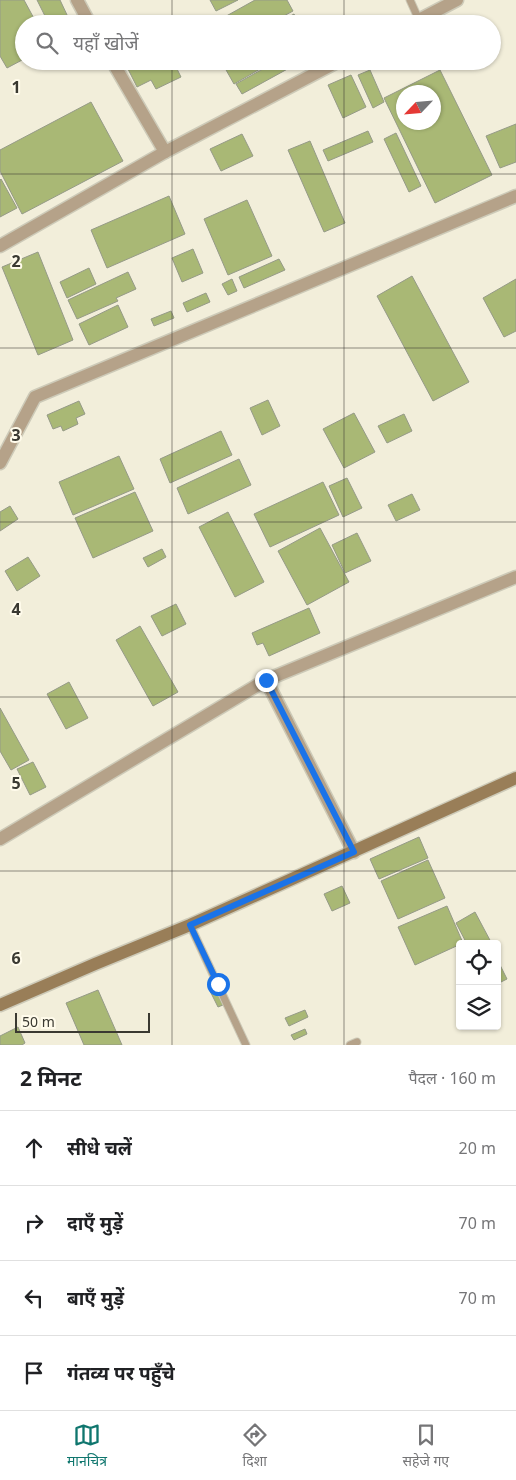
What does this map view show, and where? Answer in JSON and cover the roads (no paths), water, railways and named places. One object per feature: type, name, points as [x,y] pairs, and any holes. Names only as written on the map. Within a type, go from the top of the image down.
[{"type":"street","points":[[77,0],[85,15]]},
{"type":"street","points":[[428,15],[457,0]]},
{"type":"street","points":[[117,70],[165,152]]},
{"type":"street","points":[[0,246],[165,152],[322,70]]},
{"type":"street","points":[[0,463],[35,397],[516,196]]},
{"type":"street","points":[[0,839],[266,680],[516,577]]},
{"type":"street","points":[[266,680],[354,852]]},
{"type":"street","points":[[0,1005],[190,925],[516,778]]},
{"type":"lane","points":[[410,0],[413,15]]},
{"type":"lane","points":[[190,925],[246,1045]]}]
